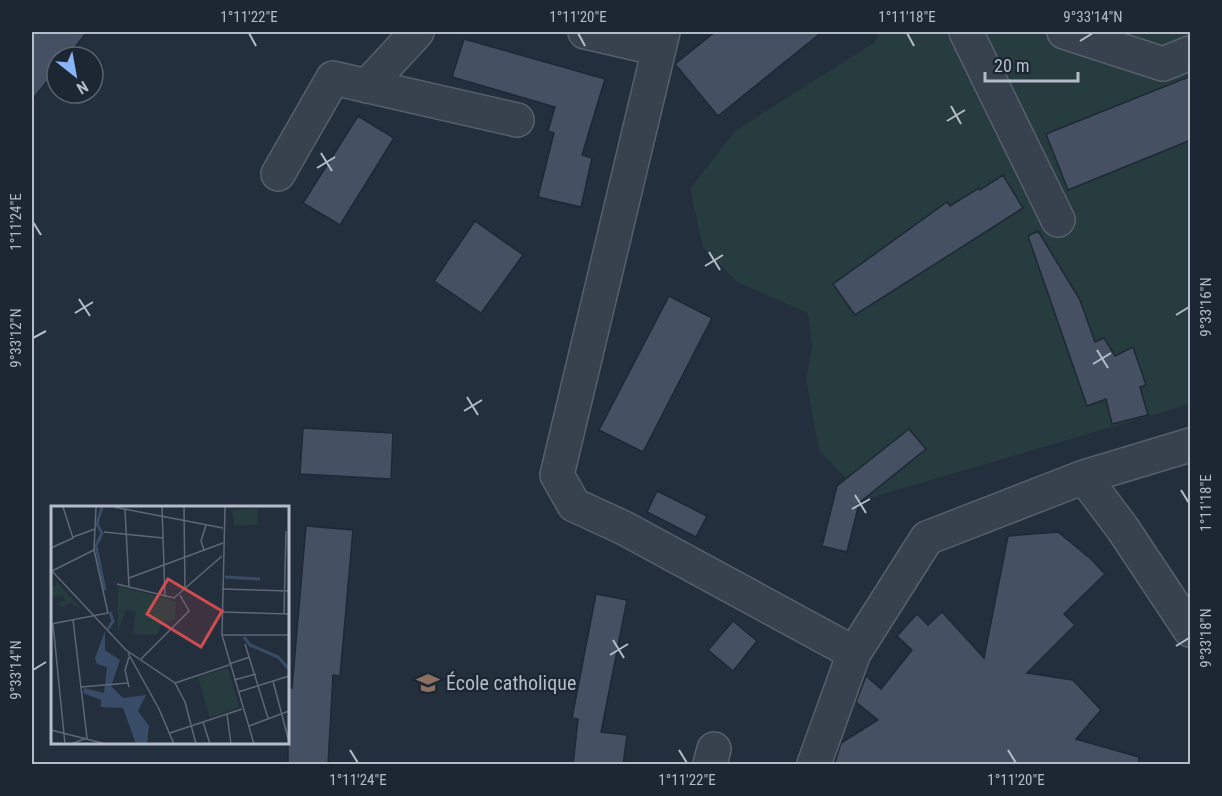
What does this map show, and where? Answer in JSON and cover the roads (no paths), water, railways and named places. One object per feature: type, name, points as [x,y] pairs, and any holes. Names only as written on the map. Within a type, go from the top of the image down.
[{"type":"street","points":[[367,86],[417,32]]},
{"type":"street","points":[[585,32],[661,40],[557,475],[574,505],[624,528],[854,653]]},
{"type":"street","points":[[966,32],[1058,220]]},
{"type":"street","points":[[1064,32],[1163,64],[1191,53]]},
{"type":"street","points":[[278,174],[333,78],[517,120]]},
{"type":"street","points":[[813,765],[854,653],[927,538],[1084,477],[1191,445]]},
{"type":"street","points":[[1084,477],[1191,630]]},
{"type":"place","name":"École catholique","points":[[428,683]]}]
